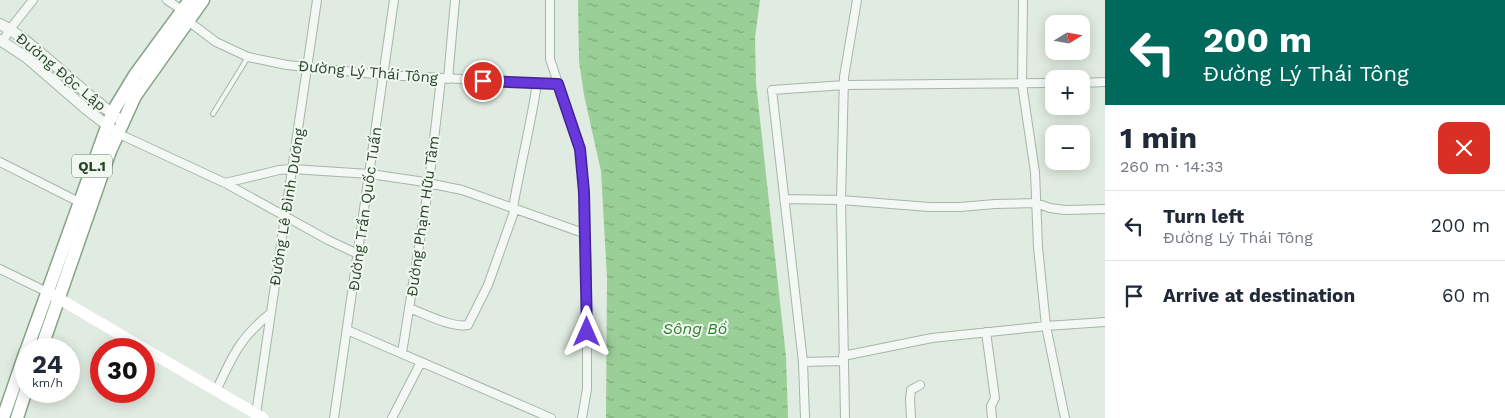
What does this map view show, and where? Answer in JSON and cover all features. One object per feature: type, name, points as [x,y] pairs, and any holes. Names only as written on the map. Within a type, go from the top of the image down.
[{"type":"highway","name":"QL.1","points":[[31,338],[78,202],[115,123],[134,76],[187,11],[203,0]]},
{"type":"highway","name":"QL.1","points":[[45,338],[115,123]]},
{"type":"highway","name":"QL.1","points":[[3,418],[15,384]]},
{"type":"highway","points":[[16,418],[21,403]]},
{"type":"main road","points":[[47,292],[259,416]]},
{"type":"street","points":[[2,40],[33,0]]},
{"type":"street","name":"Đường Lý Thái Tông","points":[[167,0],[187,11],[216,42],[248,57],[308,68],[384,75],[558,84]]},
{"type":"street","name":"Đường Lê Đình Dương","points":[[259,416],[270,313],[317,0]]},
{"type":"street","name":"Đường Trần Quốc Tuấn","points":[[334,418],[394,0]]},
{"type":"street","name":"Đường Phạm Hữu Tâm","points":[[402,353],[445,79],[455,0]]},
{"type":"street","points":[[550,0],[550,59],[580,149],[584,192],[587,389],[582,418]]},
{"type":"street","points":[[845,418],[840,200],[844,77],[856,0]]},
{"type":"street","points":[[1023,0],[1022,84],[1034,172],[1038,247],[1046,326],[1065,418]]},
{"type":"street","name":"Đường Độc Lập","points":[[0,24],[10,29],[115,123]]},
{"type":"street","name":"Đường Độc Lập","points":[[2,40],[26,57],[86,109],[115,123]]},
{"type":"street","points":[[1090,83],[1105,82]]},
{"type":"street","points":[[409,308],[461,326],[468,325],[488,285],[514,208],[537,83]]},
{"type":"street","points":[[805,418],[803,362],[772,90],[845,85],[1045,83]]},
{"type":"street","points":[[115,123],[285,217],[358,254]]},
{"type":"street","points":[[0,162],[78,202]]},
{"type":"street","points":[[225,183],[279,170],[292,169],[370,174],[462,190],[586,234]]},
{"type":"street","points":[[784,199],[840,200],[944,207],[1036,203],[1050,208],[1065,210],[1105,209]]},
{"type":"street","points":[[0,269],[47,292]]},
{"type":"street","points":[[216,391],[236,349],[254,326],[270,313]]},
{"type":"street","points":[[803,362],[843,358],[932,338],[1105,322]]},
{"type":"street","points":[[347,330],[551,418]]},
{"type":"street","points":[[986,332],[995,398],[991,406],[992,418]]},
{"type":"street","points":[[392,418],[421,362]]},
{"type":"street","points":[[911,418],[911,390],[920,385]]},
{"type":"lane","points":[[213,114],[248,57]]},
{"type":"water","name":"Sông Bồ","points":[[578,0],[760,0],[755,38],[756,83],[786,357],[788,418],[606,418],[607,278],[601,171],[584,95],[579,61]]},
{"type":"route","points":[[483,81],[558,84],[580,149],[584,192],[587,332]]}]
